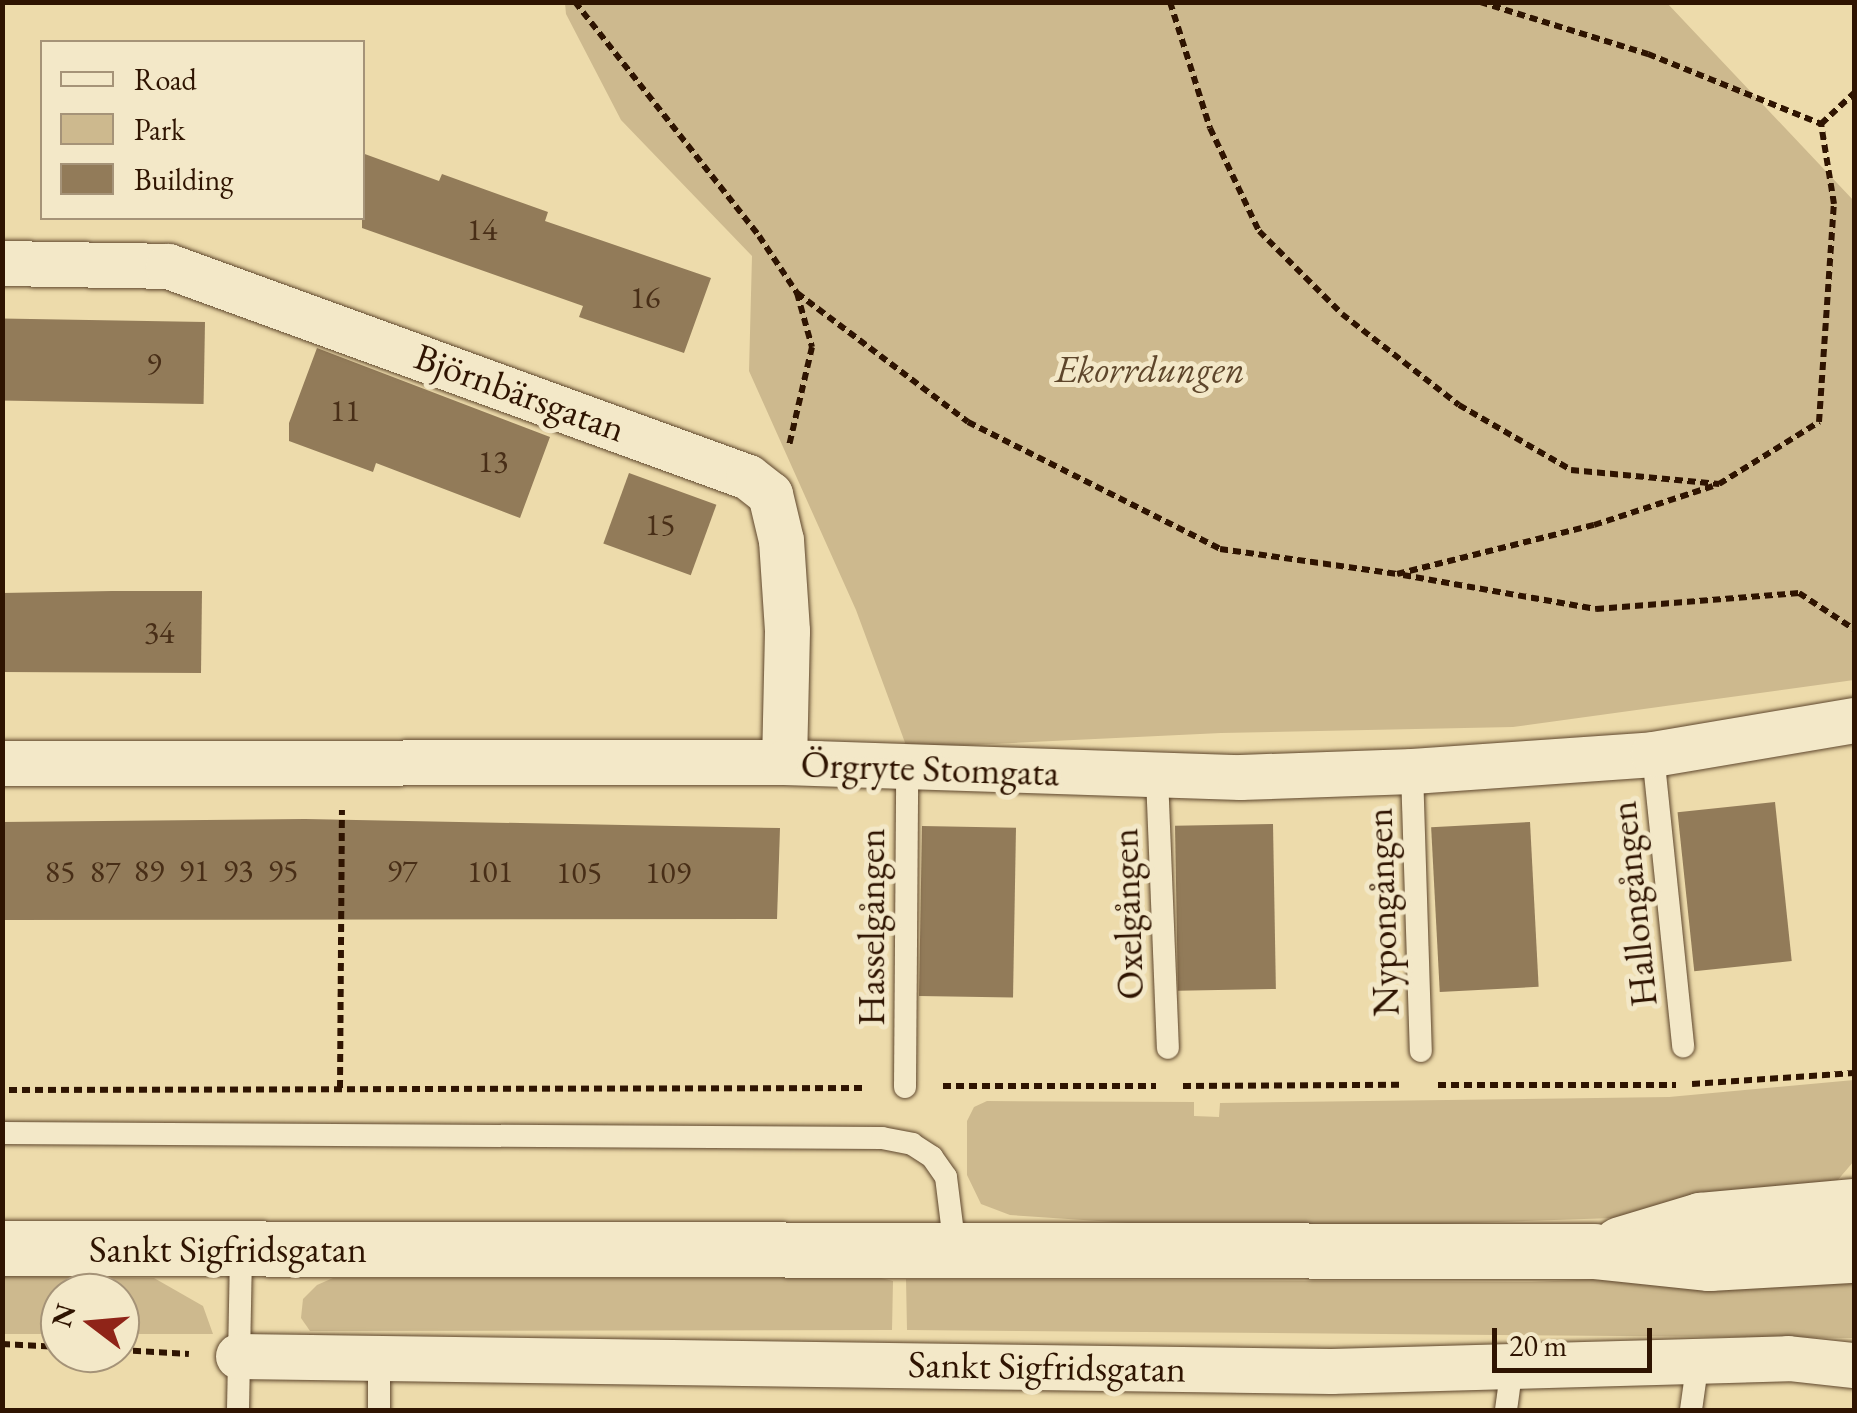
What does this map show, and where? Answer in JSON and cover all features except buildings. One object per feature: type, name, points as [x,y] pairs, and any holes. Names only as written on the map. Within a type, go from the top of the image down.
[{"type":"street","name":"Björnbärsgatan","points":[[2,263],[168,266],[748,477],[770,494],[782,540],[787,631],[784,762]]},
{"type":"street","name":"Örgryte Stomgata","points":[[2,763],[784,762],[1157,776],[1412,770],[1653,754],[1854,720]]},
{"type":"street","name":"Sankt Sigfridsgatan","points":[[1593,1252],[1700,1220],[1854,1206]]},
{"type":"street","name":"Sankt Sigfridsgatan","points":[[2,1248],[1593,1252],[1709,1263],[1854,1255]]},
{"type":"street","name":"Sankt Sigfridsgatan","points":[[238,1356],[1331,1371],[1788,1358],[1854,1365]]},
{"type":"lane","name":"Hallongången","points":[[1653,754],[1683,1046]]},
{"type":"lane","name":"Hasselgången","points":[[905,1088],[906,766]]},
{"type":"lane","name":"Nypongången","points":[[1412,770],[1421,1051]]},
{"type":"lane","name":"Oxelgången","points":[[1157,776],[1168,1048]]},
{"type":"lane","points":[[2,1133],[882,1138],[912,1144],[932,1157],[946,1177],[955,1248]]},
{"type":"lane","points":[[238,1410],[241,1249]]},
{"type":"lane","points":[[378,1358],[379,1410]]},
{"type":"lane","points":[[1691,1410],[1698,1360]]},
{"type":"lane","points":[[1506,1410],[1512,1366]]},
{"type":"path","points":[[574,2],[759,236],[798,293],[968,422],[1220,548],[1596,609],[1799,593],[1854,629]]},
{"type":"path","points":[[1170,2],[1210,128],[1259,231],[1342,314],[1460,405],[1571,470],[1719,484]]},
{"type":"path","points":[[1480,2],[1648,54],[1821,124]]},
{"type":"path","points":[[1821,124],[1854,93]]},
{"type":"path","points":[[1397,574],[1594,525],[1719,484],[1818,422],[1834,204],[1821,124]]},
{"type":"path","points":[[790,443],[812,347],[798,293]]},
{"type":"path","points":[[340,1088],[342,764]]},
{"type":"path","points":[[2,1344],[40,1346]]},
{"type":"path","points":[[140,1351],[238,1356]]},
{"type":"green space","name":"Ekorrdungen","points":[[565,3],[1667,3],[1854,201],[1854,680],[1513,727],[1221,733],[907,748],[856,610],[749,371],[752,256],[621,120],[566,14]]},
{"type":"green space","points":[[1854,1080],[1854,1161],[1836,1182],[1614,1218],[1440,1224],[1143,1224],[1010,1215],[981,1204],[967,1175],[967,1121],[974,1107],[987,1101],[1194,1102],[1194,1116],[1219,1117],[1220,1103],[1669,1097]]},
{"type":"green space","points":[[1854,1268],[1854,1338],[907,1330],[906,1279],[1531,1282]]},
{"type":"green space","points":[[3,1276],[40,1276],[40,1334],[3,1334]]},
{"type":"green space","points":[[140,1278],[154,1278],[203,1306],[213,1334],[140,1334]]},
{"type":"green space","points":[[333,1278],[881,1278],[893,1281],[892,1330],[310,1331],[301,1318],[303,1299],[317,1285]]}]
